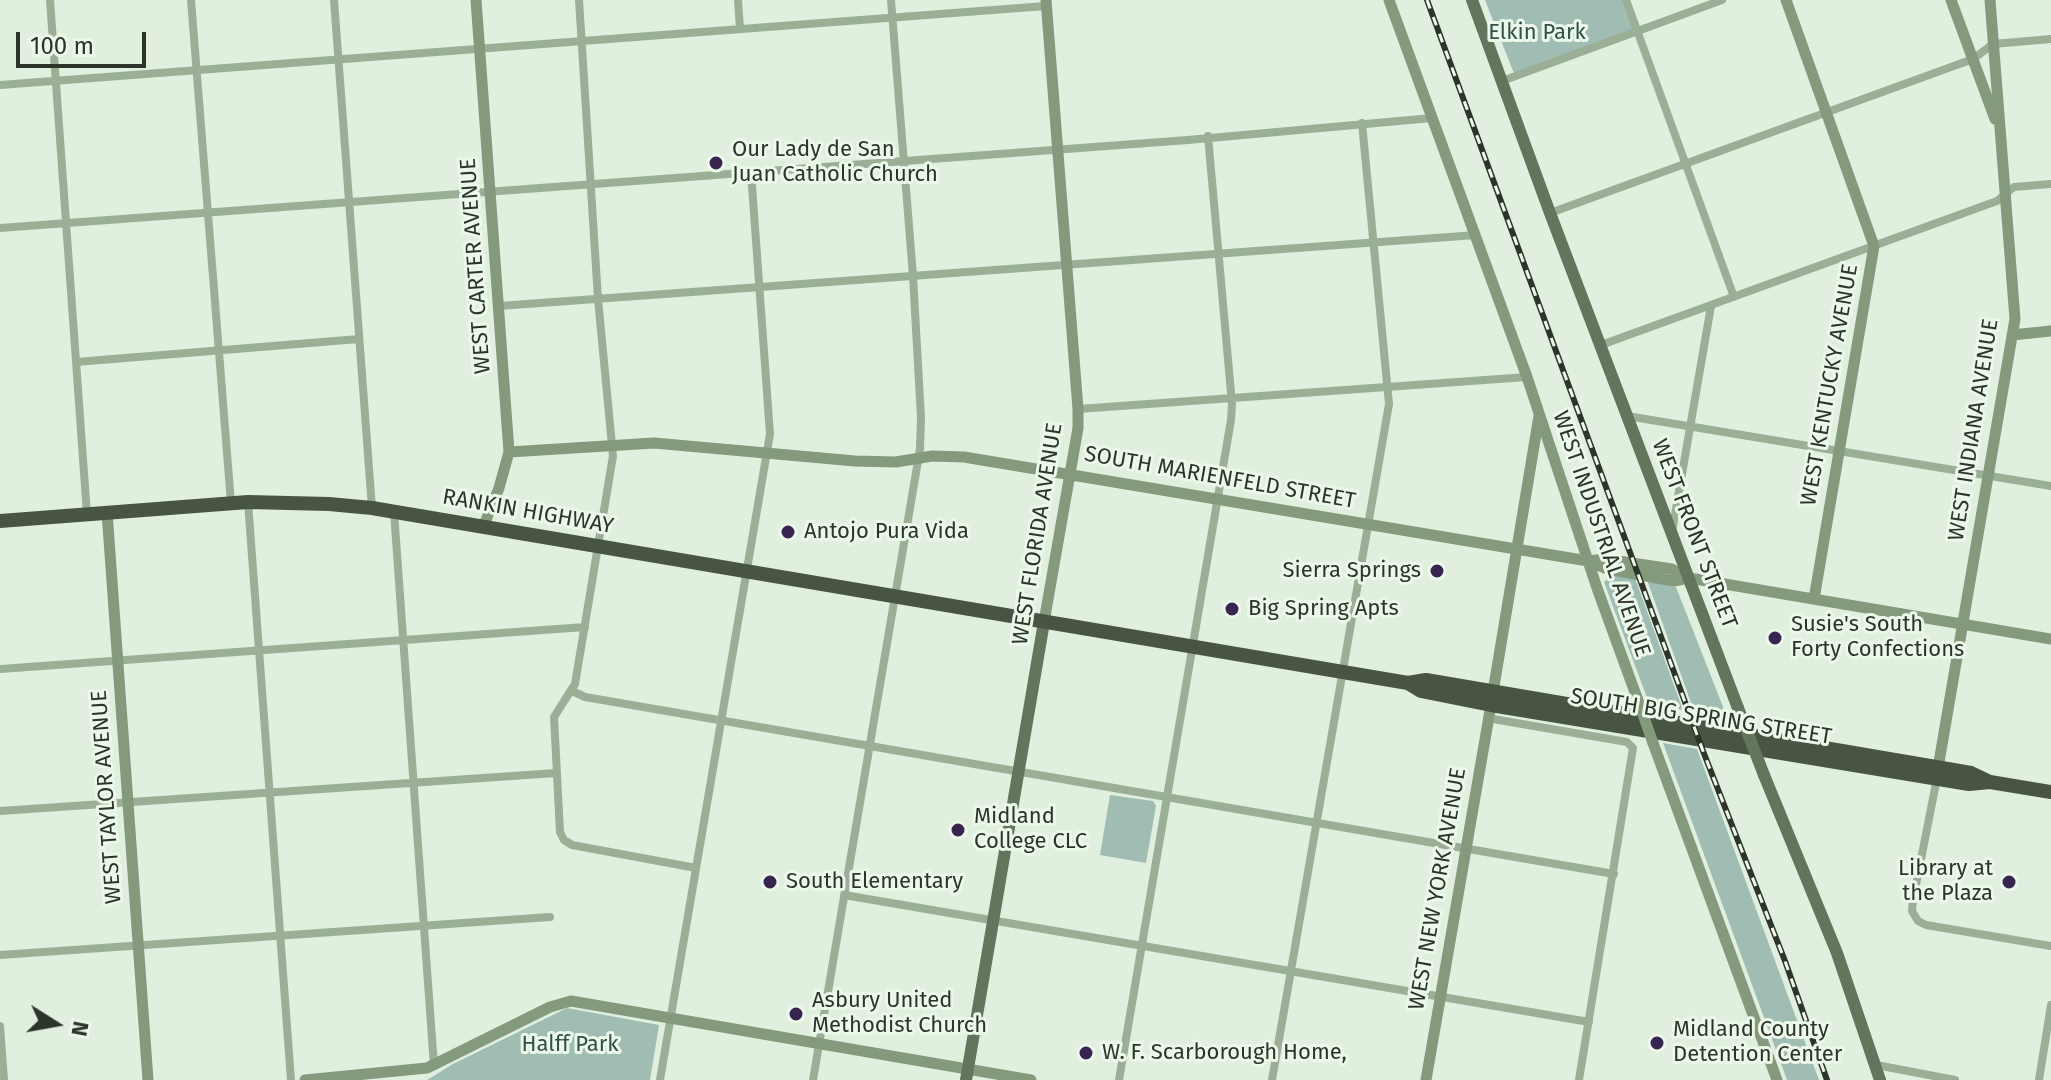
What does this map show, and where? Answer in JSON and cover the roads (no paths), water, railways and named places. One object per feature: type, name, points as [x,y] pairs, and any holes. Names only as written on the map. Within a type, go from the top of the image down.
[{"type":"highway","name":"RANKIN HIGHWAY","points":[[0,521],[248,502],[372,508],[1044,622]]},
{"type":"highway","name":"SOUTH BIG SPRING STREET","points":[[1044,622],[1408,683],[1421,691],[1490,705],[1938,773],[1971,773],[1990,782],[2051,792]]},
{"type":"main road","name":"WEST FRONT STREET","points":[[1472,0],[1738,708],[1837,953],[1880,1080]]},
{"type":"main road","name":"WEST FLORIDA AVENUE","points":[[966,1075],[1044,622]]},
{"type":"street","points":[[50,0],[87,514]]},
{"type":"street","points":[[191,0],[231,503]]},
{"type":"street","points":[[334,0],[372,508]]},
{"type":"street","name":"WEST CARTER AVENUE","points":[[476,0],[509,452],[484,525]]},
{"type":"street","points":[[579,0],[612,465],[572,691],[554,717],[560,832],[572,845],[696,868]]},
{"type":"street","points":[[738,0],[740,29]]},
{"type":"street","points":[[813,1080],[918,458],[921,418],[891,0]]},
{"type":"street","name":"WEST INDUSTRIAL AVENUE","points":[[1389,0],[1527,377],[1653,743],[1777,1080]]},
{"type":"street","points":[[1626,0],[1734,297]]},
{"type":"street","points":[[1502,81],[1722,0]]},
{"type":"street","name":"WEST KENTUCKY AVENUE","points":[[1786,0],[1874,246],[1814,599]]},
{"type":"street","points":[[1951,0],[2000,134]]},
{"type":"street","name":"WEST INDIANA AVENUE","points":[[1938,773],[2015,319],[1990,0]]},
{"type":"street","points":[[0,85],[1046,3]]},
{"type":"street","name":"WEST FLORIDA AVENUE","points":[[1044,622],[1078,409],[1046,3]]},
{"type":"street","points":[[1550,213],[1973,59],[1993,44],[2051,39]]},
{"type":"street","points":[[0,228],[1432,118]]},
{"type":"street","points":[[1272,1080],[1389,404],[1362,123]]},
{"type":"street","points":[[1119,1080],[1231,420],[1232,398],[1208,136]]},
{"type":"street","points":[[660,1080],[770,434],[751,172]]},
{"type":"street","points":[[1601,345],[1997,201],[2014,187],[2051,184]]},
{"type":"street","points":[[499,306],[1476,235]]},
{"type":"street","points":[[1672,533],[1711,306]]},
{"type":"street","points":[[2012,335],[2051,331]]},
{"type":"street","points":[[76,362],[359,339]]},
{"type":"street","points":[[1078,409],[1527,377]]},
{"type":"street","name":"WEST NEW YORK AVENUE","points":[[1426,1080],[1539,413]]},
{"type":"street","points":[[1627,416],[2051,486]]},
{"type":"street","name":"SOUTH MARIENFELD STREET","points":[[509,452],[665,443],[864,462],[955,456],[1588,561],[1605,559],[1672,569],[1689,578],[2051,639]]},
{"type":"street","points":[[248,502],[291,1080]]},
{"type":"street","name":"WEST TAYLOR AVENUE","points":[[107,512],[148,1080]]},
{"type":"street","points":[[394,512],[434,1066]]},
{"type":"street","points":[[0,669],[585,627]]},
{"type":"street","points":[[572,691],[585,697],[1614,874],[1579,1080]]},
{"type":"street","name":"SOUTH BIG SPRING STREET","points":[[1490,705],[1632,745],[1634,752],[1614,874]]},
{"type":"street","points":[[0,811],[556,773]]},
{"type":"street","points":[[1938,773],[1912,911],[1918,921],[1926,925],[2051,946]]},
{"type":"street","points":[[844,895],[1589,1022]]},
{"type":"street","points":[[0,955],[550,917]]},
{"type":"street","points":[[305,1080],[416,1071],[434,1066],[563,1002],[819,1044],[966,1075],[1031,1080]]},
{"type":"street","points":[[2039,1080],[2051,1005]]},
{"type":"street","points":[[0,1026],[4,1080]]},
{"type":"street","points":[[1876,1065],[1955,1080]]},
{"type":"railway","points":[[1427,0],[1827,1080]]},
{"type":"place","name":"Our Lady de San Juan Catholic Church","points":[[716,163]]},
{"type":"place","name":"Antojo Pura Vida","points":[[788,532]]},
{"type":"place","name":"Sierra Springs","points":[[1437,571]]},
{"type":"place","name":"Big Spring Apts","points":[[1232,609]]},
{"type":"place","name":"Susie's South Forty Confections","points":[[1775,638]]},
{"type":"place","name":"Midland College CLC","points":[[958,830]]},
{"type":"place","name":"South Elementary","points":[[770,882]]},
{"type":"place","name":"Library at the Plaza","points":[[2009,882]]},
{"type":"place","name":"Asbury United Methodist Church","points":[[796,1014]]},
{"type":"place","name":"Midland County Detention Center","points":[[1657,1043]]},
{"type":"place","name":"W. F. Scarborough Home,","points":[[1086,1053]]},
{"type":"park label","name":"Elkin Park","points":[[1537,33]]},
{"type":"park label","name":"Halff Park","points":[[570,1045]]}]
